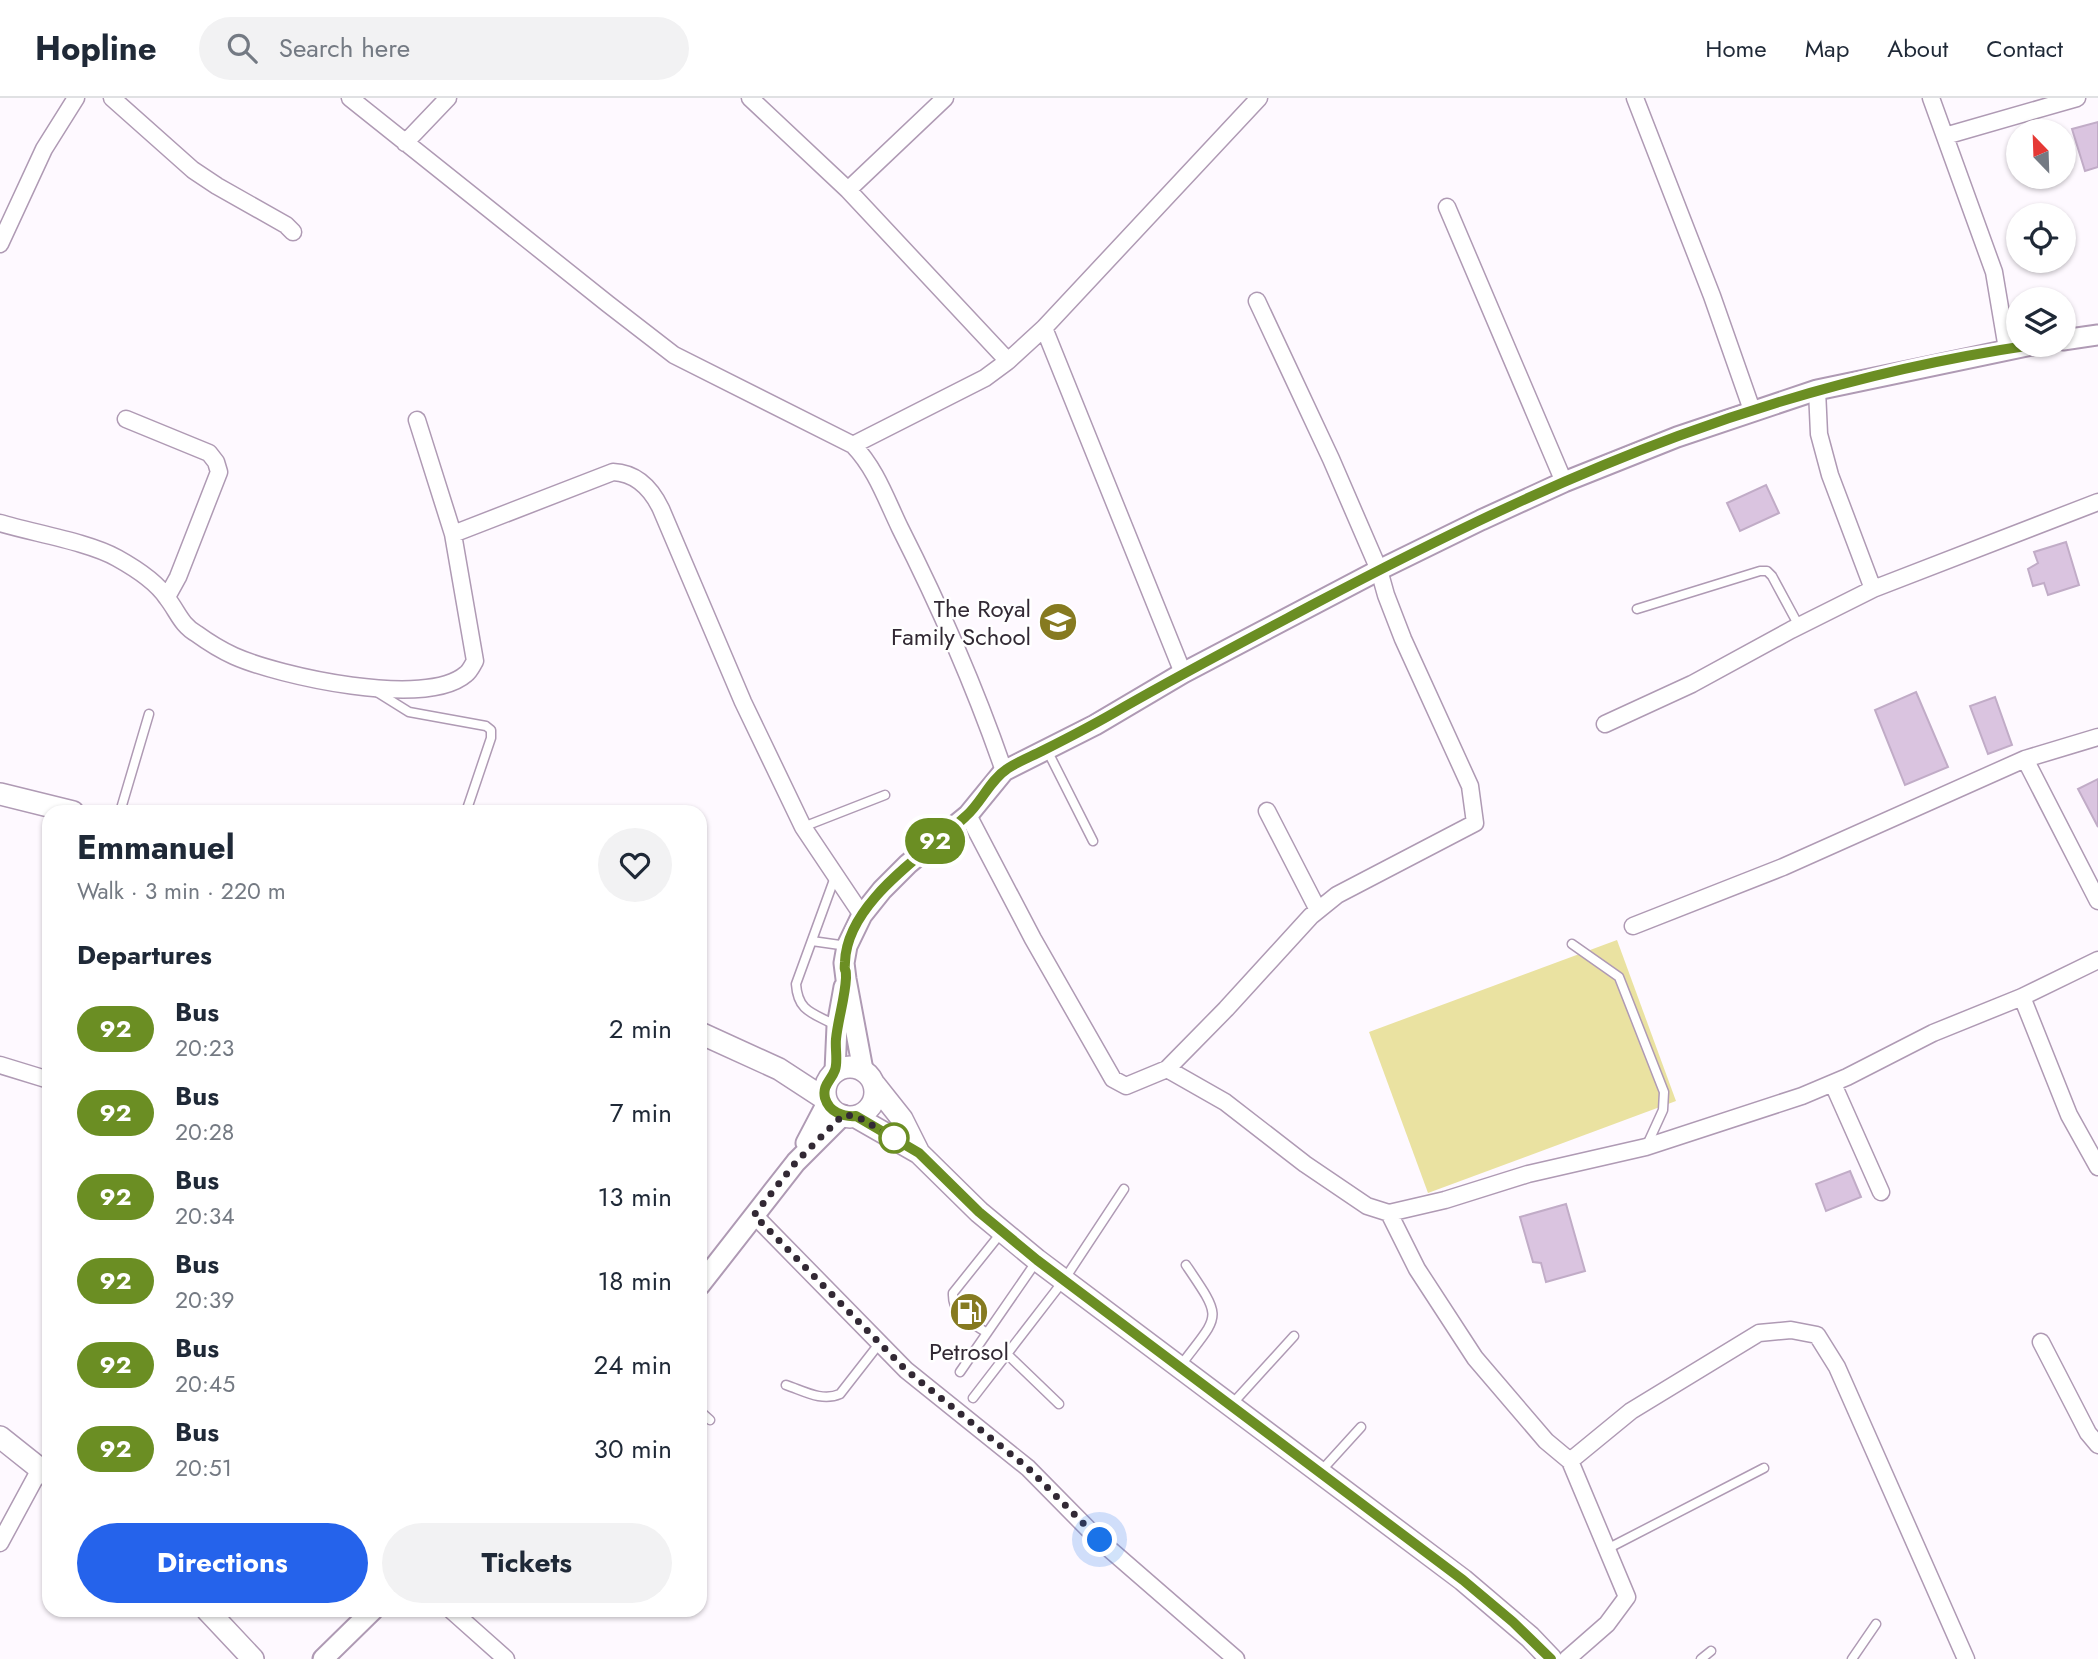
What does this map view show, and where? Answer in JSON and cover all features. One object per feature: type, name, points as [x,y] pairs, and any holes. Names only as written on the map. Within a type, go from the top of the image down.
[{"type":"main road","points":[[0,794],[45,805]]},
{"type":"main road","points":[[707,1036],[836,1098],[919,1153],[945,1181],[1002,1232],[1463,1580],[1521,1629],[1551,1659]]},
{"type":"main road","points":[[836,1098],[848,1066],[869,1077],[902,1119],[919,1153]]},
{"type":"main road","points":[[836,1098],[869,1108],[874,1101],[869,1077]]},
{"type":"main road","points":[[0,1437],[42,1470]]},
{"type":"main road","points":[[213,1617],[253,1659]]},
{"type":"street","points":[[0,244],[44,149],[76,98]]},
{"type":"street","points":[[112,98],[193,170],[286,225],[293,232]]},
{"type":"street","points":[[349,98],[674,355],[853,445],[872,466],[939,604],[983,709],[1004,771]]},
{"type":"street","points":[[405,143],[448,98]]},
{"type":"street","points":[[750,98],[848,190],[1008,361]]},
{"type":"street","points":[[848,190],[945,98]]},
{"type":"street","points":[[853,445],[975,384],[1008,361],[1044,328],[1259,98]]},
{"type":"street","points":[[1635,98],[1707,284],[1752,410]]},
{"type":"street","points":[[1931,98],[1994,272],[2006,343]]},
{"type":"street","points":[[1945,136],[2077,98]]},
{"type":"street","points":[[1447,208],[1564,482]]},
{"type":"street","points":[[968,814],[1032,939],[1113,1079],[1126,1086],[1167,1069],[1318,910],[1337,895],[1475,823],[1471,786],[1403,639],[1379,570],[1331,459],[1257,301]]},
{"type":"street","points":[[1044,328],[1183,673]]},
{"type":"street","points":[[2076,338],[2098,335]]},
{"type":"street","points":[[869,1077],[846,979],[847,946],[862,915],[882,890],[908,864],[968,814],[1004,771],[1379,570],[1564,482],[1677,437],[1817,390],[2006,349]]},
{"type":"street","points":[[1817,390],[1819,434],[1830,475],[1873,590]]},
{"type":"street","points":[[126,419],[209,453],[219,472],[167,597]]},
{"type":"street","points":[[0,523],[86,546],[115,557],[148,579],[167,597],[185,626],[234,656],[292,675],[372,689],[421,689],[456,681],[468,673],[475,661],[453,534],[417,420]]},
{"type":"street","points":[[453,534],[602,474],[626,473],[637,479],[656,498],[743,702],[803,827],[862,915]]},
{"type":"street","points":[[1605,724],[1692,684],[1799,626],[1873,590],[2098,502]]},
{"type":"street","points":[[1633,926],[1783,867],[2025,759],[2098,737]]},
{"type":"street","points":[[2025,759],[2098,901]]},
{"type":"street","points":[[1267,811],[1318,910]]},
{"type":"street","points":[[1167,1069],[1225,1102],[1305,1164],[1367,1206],[1389,1213],[1528,1174],[1646,1147],[1833,1084],[1933,1033],[2022,997],[2098,960]]},
{"type":"street","points":[[707,1277],[796,1162],[836,1098],[837,1026],[846,979]]},
{"type":"street","points":[[2022,997],[2069,1115],[2098,1167]]},
{"type":"street","points":[[0,1065],[42,1078]]},
{"type":"street","points":[[1833,1084],[1881,1192]]},
{"type":"street","points":[[1389,1213],[1417,1269],[1475,1358],[1546,1441],[1570,1461],[1627,1597],[1607,1624],[1567,1659]]},
{"type":"street","points":[[754,1215],[820,1279],[878,1344],[906,1370],[1028,1468],[1100,1540],[1228,1657]]},
{"type":"street","points":[[1570,1461],[1631,1411],[1759,1333],[1791,1330],[1817,1335],[1838,1367],[1966,1659]]},
{"type":"street","points":[[2041,1342],[2088,1433],[2098,1446]]},
{"type":"street","points":[[0,1543],[42,1475]]},
{"type":"street","points":[[323,1659],[366,1617]]},
{"type":"street","points":[[459,1617],[506,1659]]},
{"type":"lane","points":[[1637,608],[1767,571],[1799,626]]},
{"type":"lane","points":[[372,689],[410,712],[485,726],[491,730],[491,738],[468,805]]},
{"type":"lane","points":[[122,805],[149,713]]},
{"type":"lane","points":[[1046,749],[1093,841]]},
{"type":"lane","points":[[803,827],[885,795]]},
{"type":"lane","points":[[835,877],[796,984],[797,999],[801,1007],[837,1026]]},
{"type":"lane","points":[[812,941],[847,946]]},
{"type":"lane","points":[[1572,944],[1619,977],[1664,1092],[1663,1110],[1646,1147]]},
{"type":"lane","points":[[973,1398],[1064,1280],[1124,1189]]},
{"type":"lane","points":[[987,1333],[956,1311],[953,1293],[1002,1232]]},
{"type":"lane","points":[[960,1373],[1037,1260]]},
{"type":"lane","points":[[1179,1367],[1213,1322],[1214,1313],[1210,1301],[1186,1265]]},
{"type":"lane","points":[[1231,1406],[1294,1336]]},
{"type":"lane","points":[[786,1385],[820,1397],[840,1394],[878,1344]]},
{"type":"lane","points":[[1007,1354],[1059,1404]]},
{"type":"lane","points":[[707,1417],[710,1420]]},
{"type":"lane","points":[[1318,1473],[1361,1427]]},
{"type":"lane","points":[[1606,1549],[1764,1468]]},
{"type":"lane","points":[[1852,1659],[1876,1624]]},
{"type":"lane","points":[[1701,1659],[1711,1651]]},
{"type":"shaded area","points":[[1617,940],[1676,1101],[1428,1193],[1369,1032]]},
{"type":"building","points":[[2098,122],[2098,167],[2085,171],[2076,142],[2076,128]]},
{"type":"building","points":[[1766,485],[1779,513],[1740,531],[1727,503]]},
{"type":"building","points":[[2066,542],[2079,585],[2048,595],[2044,583],[2033,586],[2028,569],[2038,563],[2034,552]]},
{"type":"building","points":[[1916,692],[1948,767],[1905,785],[1875,710]]},
{"type":"building","points":[[1995,697],[2012,745],[1988,754],[1970,706]]},
{"type":"building","points":[[2098,779],[2098,827],[2078,789]]},
{"type":"building","points":[[1850,1171],[1861,1197],[1826,1211],[1816,1184]]},
{"type":"building","points":[[1566,1204],[1585,1271],[1546,1282],[1541,1263],[1533,1262],[1520,1217]]},
{"type":"bus line","name":"92","points":[[1551,1659],[1496,1606],[1463,1580],[1037,1260],[979,1212],[919,1153],[856,1116],[834,1111],[825,1099],[824,1090],[835,1071],[835,1045],[846,979],[847,946],[862,915],[882,890],[908,864],[968,814],[1004,771],[1379,570],[1564,482],[1752,410],[1817,390],[2006,349]]},
{"type":"place","name":"The Royal Family School","points":[[1058,622]]},
{"type":"place","name":"Petrosol","points":[[969,1312]]},
{"type":"route","points":[[894,1138],[856,1116],[843,1115],[796,1162],[754,1215],[820,1279],[861,1326],[906,1370],[1028,1468],[1100,1540]]}]
